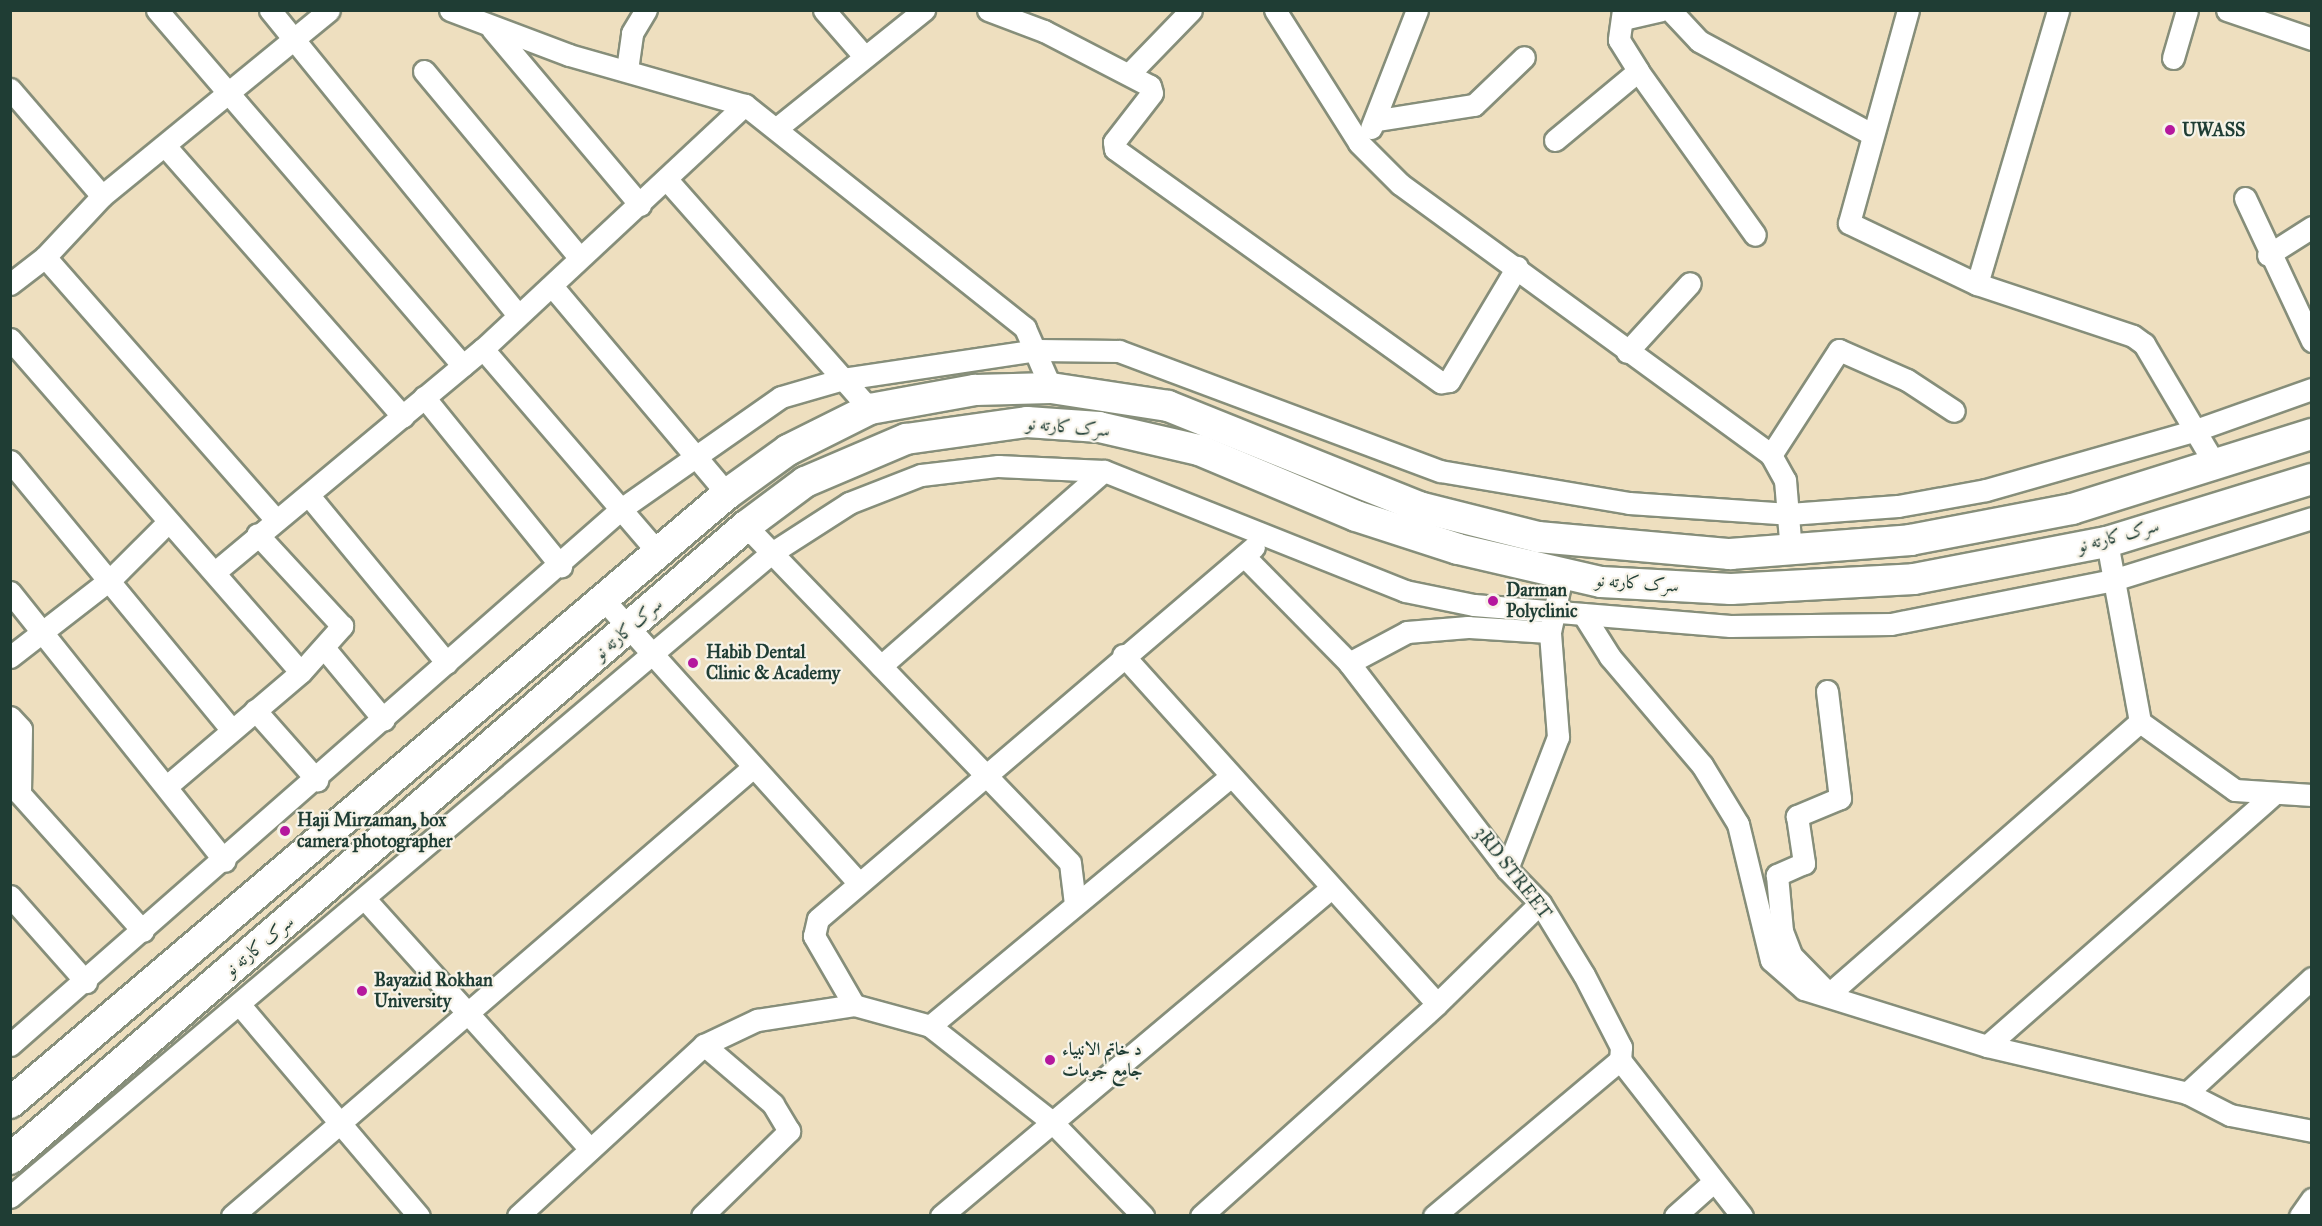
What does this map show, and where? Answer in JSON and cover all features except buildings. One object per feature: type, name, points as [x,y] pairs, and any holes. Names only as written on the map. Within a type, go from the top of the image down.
[{"type":"highway","name":"سرک کارته نو","points":[[12,1100],[727,494],[788,450],[870,409],[975,390],[1051,388],[1168,406],[1409,504],[1538,537],[1730,554],[1910,540],[2072,509],[2312,434]]},
{"type":"highway","name":"سرک کارته نو","points":[[10,1159],[746,526],[805,482],[896,442],[1026,422],[1099,427],[1199,450],[1356,516],[1562,575],[1731,589],[1914,579],[2107,542],[2312,479]]},
{"type":"highway","points":[[1910,540],[1914,579]]},
{"type":"highway","points":[[1730,554],[1731,589]]},
{"type":"street","points":[[157,10],[232,94],[463,366]]},
{"type":"street","points":[[270,10],[518,315]]},
{"type":"street","points":[[10,284],[45,257],[102,196],[232,94],[328,10]]},
{"type":"street","points":[[450,10],[491,28],[745,105],[777,128],[1025,328],[1038,350],[1051,388]]},
{"type":"street","points":[[627,70],[632,33],[646,10]]},
{"type":"street","points":[[824,10],[864,56]]},
{"type":"street","points":[[777,128],[924,10]]},
{"type":"street","points":[[988,10],[1044,31],[1129,74],[1152,89],[1114,142],[1115,149],[1441,382],[1449,381],[1517,267]]},
{"type":"street","points":[[1129,74],[1191,10]]},
{"type":"street","points":[[1275,10],[1359,143],[1400,184],[1517,267],[1627,352],[1771,455],[1785,480],[1791,551]]},
{"type":"street","points":[[1359,143],[1378,120],[1417,10]]},
{"type":"street","points":[[1661,10],[1623,15],[1619,40],[1638,71],[1755,235]]},
{"type":"street","points":[[1670,10],[1699,41],[1872,134]]},
{"type":"street","points":[[1908,10],[1849,223],[1977,284],[2133,336],[2196,430],[2214,463]]},
{"type":"street","points":[[1977,284],[2058,10]]},
{"type":"street","points":[[2173,58],[2187,10]]},
{"type":"street","points":[[2227,10],[2286,20],[2312,39]]},
{"type":"street","points":[[491,28],[640,205]]},
{"type":"street","points":[[1378,120],[1474,105],[1524,57]]},
{"type":"street","points":[[424,71],[579,257]]},
{"type":"street","points":[[1556,140],[1638,71]]},
{"type":"street","points":[[10,89],[102,196]]},
{"type":"street","points":[[215,572],[257,534],[310,497],[424,397],[483,349],[552,286],[579,257],[668,181],[745,105]]},
{"type":"street","points":[[166,147],[403,417]]},
{"type":"street","points":[[668,181],[870,409]]},
{"type":"street","points":[[2245,198],[2268,255],[2312,341]]},
{"type":"street","points":[[2268,255],[2312,227]]},
{"type":"street","points":[[45,257],[276,520]]},
{"type":"street","points":[[1627,352],[1690,284]]},
{"type":"street","points":[[552,286],[727,494]]},
{"type":"street","points":[[10,339],[167,523],[215,572],[301,672]]},
{"type":"street","points":[[483,349],[657,551]]},
{"type":"street","points":[[10,1045],[225,861],[447,663],[561,566],[621,509],[693,454],[781,397],[843,379],[1038,350],[1119,351],[1440,471],[1629,503],[1788,514],[1898,506],[1986,490],[2196,430],[2312,389]]},
{"type":"street","points":[[1771,455],[1839,350],[1907,380],[1954,411]]},
{"type":"street","points":[[424,397],[561,566]]},
{"type":"street","points":[[10,461],[112,578],[231,729]]},
{"type":"street","points":[[10,1197],[770,554],[849,503],[921,475],[998,466],[1104,471],[1263,537],[1405,591],[1554,611],[1730,626],[1891,624],[2113,580],[2312,518]]},
{"type":"street","points":[[881,666],[1104,471]]},
{"type":"street","points":[[310,497],[447,663]]},
{"type":"street","points":[[10,657],[112,578],[167,523]]},
{"type":"street","points":[[746,526],[770,554],[1070,863],[1075,902]]},
{"type":"street","points":[[167,786],[231,729],[301,672],[325,649],[342,626],[257,534]]},
{"type":"street","points":[[854,1005],[813,928],[858,882],[984,772],[1244,556],[1263,537]]},
{"type":"street","points":[[2107,542],[2140,722],[2235,790],[2312,795]]},
{"type":"street","name":"3RD STREET","points":[[1244,556],[1348,663],[1507,869],[1540,903],[1584,975],[1621,1047],[1620,1060],[1712,1183],[1742,1215]]},
{"type":"street","points":[[1507,869],[1558,737],[1550,632],[1562,575]]},
{"type":"street","points":[[10,592],[44,631],[225,861]]},
{"type":"street","points":[[603,599],[752,768],[858,882]]},
{"type":"street","points":[[1583,614],[1610,657],[1702,765],[1738,824],[1771,960],[1804,990],[1829,994],[1987,1046],[2187,1093],[2230,1115],[2312,1131]]},
{"type":"street","points":[[1348,663],[1407,632],[1468,627],[1550,632]]},
{"type":"street","points":[[325,649],[384,720]]},
{"type":"street","points":[[1123,656],[1229,778],[1437,1004]]},
{"type":"street","points":[[1827,691],[1840,798],[1797,816],[1804,860],[1777,875],[1782,931],[1791,955],[1829,994]]},
{"type":"street","points":[[255,710],[317,780]]},
{"type":"street","points":[[10,717],[21,729],[20,794],[143,931]]},
{"type":"street","points":[[1829,994],[2140,722]]},
{"type":"street","points":[[232,1215],[752,768]]},
{"type":"street","points":[[930,1026],[1075,902],[1229,778]]},
{"type":"street","points":[[1987,1046],[2275,793]]},
{"type":"street","points":[[941,1215],[1330,888]]},
{"type":"street","points":[[10,896],[86,982]]},
{"type":"street","points":[[364,898],[465,1013],[590,1149]]},
{"type":"street","points":[[1201,1215],[1437,1004],[1540,903]]},
{"type":"street","points":[[2187,1093],[2312,978]]},
{"type":"street","points":[[239,1004],[419,1215]]},
{"type":"street","points":[[518,1215],[704,1045],[757,1020],[854,1005],[930,1026],[1052,1122],[1143,1215]]},
{"type":"street","points":[[702,1215],[789,1131],[773,1104],[704,1045]]},
{"type":"street","points":[[1434,1215],[1620,1060]]},
{"type":"street","points":[[1675,1215],[1712,1183]]},
{"type":"street","points":[[2300,1215],[2312,1199]]},
{"type":"place","name":"UWASS","points":[[2170,130]]},
{"type":"place","name":"Darman Polyclinic","points":[[1493,601]]},
{"type":"place","name":"Habib Dental Clinic & Academy","points":[[693,663]]},
{"type":"place","name":"Haji Mirzaman, box camera photographer","points":[[285,831]]},
{"type":"place","name":"Bayazid Rokhan University","points":[[362,991]]},
{"type":"place","name":"د خاتم الانبیاء جامع جومات","points":[[1050,1060]]}]
